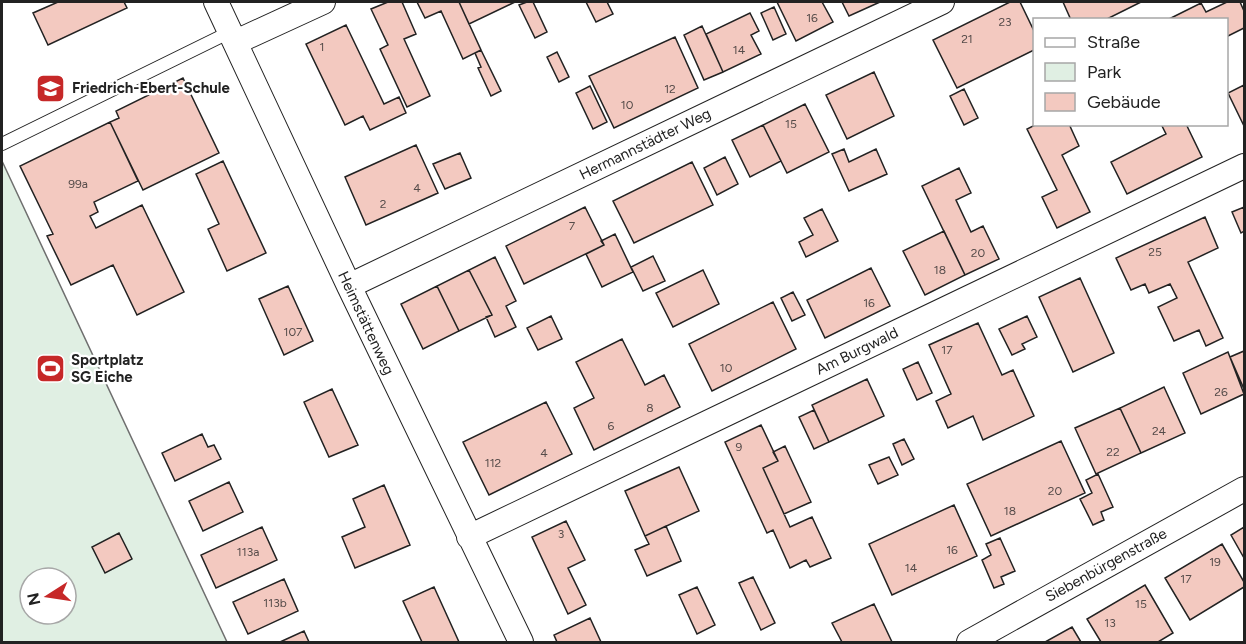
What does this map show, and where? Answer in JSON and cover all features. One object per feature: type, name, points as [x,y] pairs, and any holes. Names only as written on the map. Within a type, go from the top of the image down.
[{"type":"street","name":"Heimstättenweg","points":[[216,2],[468,537],[521,642]]},
{"type":"street","points":[[233,37],[323,2]]},
{"type":"street","name":"Hermannstädter Weg","points":[[349,286],[942,2]]},
{"type":"street","name":"Am Burgwald","points":[[468,537],[1245,166]]},
{"type":"street","name":"Siebenbürgenstraße","points":[[969,642],[1245,489]]},
{"type":"lane","points":[[2,144],[233,37]]},
{"type":"green space","name":"Sportplatz SG Eiche","points":[[2,161],[227,642],[2,642]]},
{"type":"building","points":[[58,2],[124,2],[127,8],[48,45],[33,13]]},
{"type":"building","points":[[388,2],[402,2],[416,34],[404,39],[430,96],[407,107],[380,49],[388,45],[371,9]]},
{"type":"building","points":[[417,2],[459,2],[481,50],[463,59],[441,11],[425,18]]},
{"type":"building","points":[[459,2],[515,2],[469,24]]},
{"type":"building","points":[[533,2],[547,32],[535,38],[519,5]]},
{"type":"building","points":[[586,2],[607,2],[613,14],[596,22]]},
{"type":"building","points":[[777,2],[822,2],[833,22],[796,41]]},
{"type":"building","points":[[842,2],[880,2],[849,16]]},
{"type":"building","points":[[1010,2],[1020,2],[1033,29],[1033,50],[957,88],[933,40]]},
{"type":"building","points":[[1063,2],[1141,2],[1109,18],[1070,18]]},
{"type":"building","points":[[1227,2],[1240,2],[1244,11],[1244,28],[1228,36],[1228,18],[1171,18],[1201,3],[1206,12]]},
{"type":"building","points":[[774,7],[786,34],[773,40],[761,13]]},
{"type":"building","points":[[750,13],[759,31],[751,35],[761,54],[723,72],[706,34]]},
{"type":"building","points":[[346,25],[384,104],[399,97],[406,113],[370,130],[363,116],[345,125],[306,44]]},
{"type":"building","points":[[702,26],[723,72],[704,80],[684,35]]},
{"type":"building","points":[[675,37],[698,88],[614,128],[589,76]]},
{"type":"building","points":[[481,50],[501,91],[491,96],[478,68],[481,67],[475,53]]},
{"type":"building","points":[[557,52],[569,77],[559,82],[547,57]]},
{"type":"building","points":[[874,72],[894,116],[847,139],[826,95]]},
{"type":"building","points":[[183,78],[219,153],[143,190],[110,122],[119,118],[116,111]]},
{"type":"building","points":[[1244,85],[1244,126],[1228,93]]},
{"type":"building","points":[[590,86],[607,122],[593,129],[576,93]]},
{"type":"building","points":[[964,89],[978,118],[964,125],[950,96]]},
{"type":"building","points":[[805,104],[829,152],[787,173],[763,125]]},
{"type":"building","points":[[110,122],[138,181],[94,202],[98,212],[90,216],[96,228],[142,205],[184,292],[137,315],[113,265],[71,285],[47,236],[53,234],[20,166]]},
{"type":"building","points":[[763,125],[781,161],[750,177],[732,140]]},
{"type":"building","points":[[1033,126],[1070,126],[1079,146],[1062,155],[1090,212],[1057,228],[1042,197],[1057,190],[1027,129]]},
{"type":"building","points":[[1162,126],[1187,126],[1202,157],[1127,194],[1111,162],[1166,134]]},
{"type":"building","points":[[416,145],[438,193],[366,225],[345,177]]},
{"type":"building","points":[[844,149],[849,162],[876,149],[887,174],[849,191],[832,154]]},
{"type":"building","points":[[460,153],[471,178],[445,189],[433,164]]},
{"type":"building","points":[[725,157],[738,184],[717,195],[704,168]]},
{"type":"building","points":[[223,161],[266,253],[227,271],[208,229],[219,224],[196,174]]},
{"type":"building","points":[[692,162],[713,205],[634,243],[613,201]]},
{"type":"building","points":[[959,168],[971,193],[956,200],[971,232],[983,226],[999,259],[965,275],[922,186]]},
{"type":"building","points":[[585,207],[604,245],[524,284],[506,246]]},
{"type":"building","points":[[1244,207],[1244,231],[1241,233],[1232,212]]},
{"type":"building","points":[[822,209],[838,241],[806,257],[799,242],[813,235],[804,218]]},
{"type":"building","points":[[1205,217],[1218,248],[1188,262],[1223,338],[1206,346],[1199,330],[1174,341],[1158,307],[1177,298],[1170,284],[1149,293],[1145,284],[1131,290],[1116,258]]},
{"type":"building","points":[[944,231],[965,275],[925,295],[903,251]]},
{"type":"building","points":[[615,234],[633,272],[602,287],[586,254],[604,245],[601,241]]},
{"type":"building","points":[[653,256],[665,281],[643,291],[631,267]]},
{"type":"building","points":[[495,257],[516,301],[506,306],[516,327],[495,337],[486,317],[492,315],[469,270]]},
{"type":"building","points":[[871,268],[890,306],[825,338],[807,300]]},
{"type":"building","points":[[469,270],[492,315],[459,331],[437,286]]},
{"type":"building","points":[[703,270],[719,304],[673,327],[656,293]]},
{"type":"building","points":[[1080,278],[1114,353],[1073,372],[1039,297]]},
{"type":"building","points":[[288,286],[313,341],[284,355],[259,299]]},
{"type":"building","points":[[437,286],[459,331],[423,349],[401,304]]},
{"type":"building","points":[[793,292],[805,315],[792,321],[781,298]]},
{"type":"building","points":[[773,302],[796,349],[712,391],[689,344]]},
{"type":"building","points":[[551,316],[562,339],[538,350],[527,328]]},
{"type":"building","points":[[1027,316],[1037,337],[1022,344],[1025,349],[1012,355],[999,329]]},
{"type":"building","points":[[978,323],[1002,375],[1013,370],[1034,416],[983,440],[973,416],[948,428],[936,401],[951,394],[929,345]]},
{"type":"building","points":[[622,339],[645,385],[664,375],[680,407],[594,450],[574,408],[594,398],[576,362]]},
{"type":"building","points":[[1244,351],[1244,389],[1230,357]]},
{"type":"building","points":[[1228,352],[1244,394],[1201,414],[1183,373]]},
{"type":"building","points":[[918,362],[932,393],[917,400],[903,369]]},
{"type":"building","points":[[867,379],[884,416],[829,442],[812,405]]},
{"type":"building","points":[[1164,387],[1185,433],[1141,453],[1120,408]]},
{"type":"building","points":[[332,389],[358,445],[329,457],[304,402]]},
{"type":"building","points":[[546,402],[572,454],[489,495],[463,442]]},
{"type":"building","points":[[1120,408],[1141,453],[1096,474],[1075,428]]},
{"type":"building","points":[[814,410],[829,442],[814,449],[799,417]]},
{"type":"building","points":[[761,425],[778,461],[763,468],[790,527],[812,517],[831,558],[810,567],[806,560],[790,568],[773,530],[767,533],[725,442]]},
{"type":"building","points":[[202,434],[208,447],[214,445],[221,459],[175,481],[162,453]]},
{"type":"building","points":[[904,439],[914,459],[902,465],[893,444]]},
{"type":"building","points":[[1061,441],[1085,493],[991,536],[967,484]]},
{"type":"building","points":[[785,446],[811,502],[784,514],[763,468],[778,461],[773,452]]},
{"type":"building","points":[[889,457],[898,475],[878,484],[869,465]]},
{"type":"building","points":[[679,467],[699,511],[645,536],[625,491]]},
{"type":"building","points":[[1098,474],[1113,507],[1101,512],[1104,520],[1093,525],[1080,499],[1092,493],[1086,480]]},
{"type":"building","points":[[229,482],[243,512],[203,531],[189,501]]},
{"type":"building","points":[[384,485],[410,545],[355,568],[342,537],[365,527],[353,499]]},
{"type":"building","points":[[954,505],[977,556],[892,595],[869,544]]},
{"type":"building","points":[[566,521],[585,560],[568,568],[586,605],[568,614],[532,537]]},
{"type":"building","points":[[666,526],[681,561],[647,576],[635,550],[649,544],[645,536]]},
{"type":"building","points":[[262,527],[277,560],[216,588],[201,555]]},
{"type":"building","points":[[1244,527],[1244,558],[1231,535]]},
{"type":"building","points":[[119,533],[132,559],[105,573],[92,547]]},
{"type":"building","points":[[1000,538],[1015,571],[1001,577],[1004,584],[994,588],[982,560],[991,555],[986,544]]},
{"type":"building","points":[[1222,544],[1244,582],[1244,587],[1190,620],[1165,578]]},
{"type":"building","points":[[753,577],[775,623],[761,630],[739,583]]},
{"type":"building","points":[[284,579],[298,611],[248,634],[233,602]]},
{"type":"building","points":[[1145,585],[1173,633],[1158,642],[1101,642],[1087,619]]},
{"type":"building","points":[[434,587],[459,642],[422,642],[403,601]]},
{"type":"building","points":[[697,587],[715,625],[697,634],[679,595]]},
{"type":"building","points":[[874,604],[892,642],[842,642],[832,623]]},
{"type":"building","points":[[590,618],[601,642],[557,642],[554,635]]},
{"type":"building","points":[[1072,627],[1081,642],[1045,642]]},
{"type":"building","points":[[304,631],[309,642],[280,642]]},
{"type":"place","name":"Friedrich-Ebert-Schule","points":[[51,88]]},
{"type":"place","name":"Sportplatz SG Eiche","points":[[50,369]]}]
